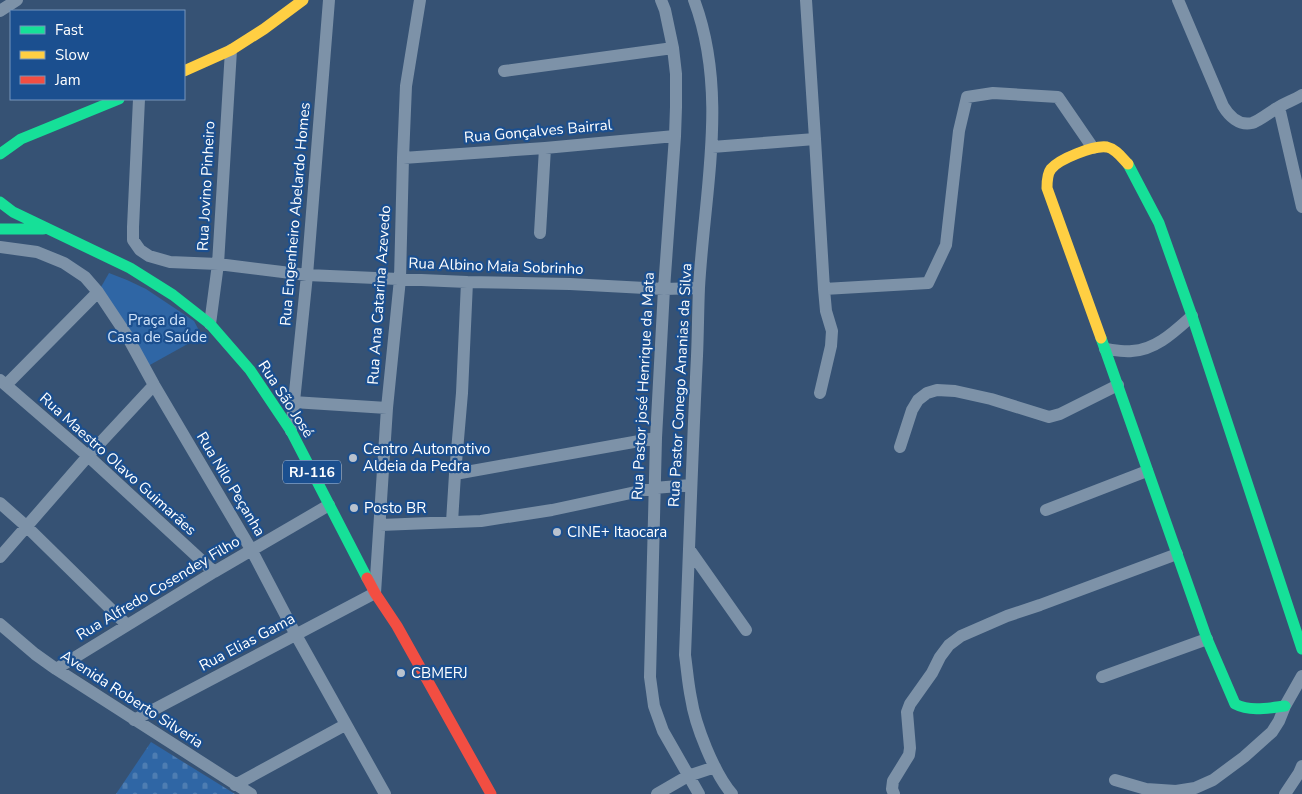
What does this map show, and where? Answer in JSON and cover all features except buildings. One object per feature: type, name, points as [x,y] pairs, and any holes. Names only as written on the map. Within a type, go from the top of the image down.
[{"type":"street","points":[[0,11],[17,0]]},
{"type":"street","points":[[185,71],[231,50],[264,29],[302,0]]},
{"type":"street","name":"Rua Engenheiro Abelardo Homes","points":[[291,431],[307,275],[329,0]]},
{"type":"street","name":"Rua Ana Catarina Azevedo","points":[[375,593],[387,408],[400,279],[406,86],[420,0]]},
{"type":"street","name":"Rua Pastor josé Henrique da Mata","points":[[661,0],[673,48],[676,74],[675,136],[656,438],[650,677],[654,706],[663,731],[699,794]]},
{"type":"street","name":"Rua Pastor Conego Ananias da Silva","points":[[694,0],[706,43],[710,74],[712,147],[699,288],[685,655],[691,700],[701,732],[715,767],[732,794]]},
{"type":"street","points":[[806,0],[824,289],[826,311],[832,331],[832,346],[820,392]]},
{"type":"street","points":[[1178,0],[1223,106],[1229,115],[1244,123],[1253,123],[1302,95]]},
{"type":"street","points":[[504,71],[673,48]]},
{"type":"street","name":"Rua Jovino Pinheiro","points":[[210,324],[218,264],[231,50]]},
{"type":"street","points":[[824,289],[928,284],[946,245],[960,131],[967,97],[993,93],[1058,98],[1093,148]]},
{"type":"street","points":[[0,154],[21,139],[118,100]]},
{"type":"street","name":"Rua Albino Maia Sobrinho","points":[[139,100],[132,228],[133,240],[140,250],[149,256],[170,262],[218,264],[307,275],[664,289],[699,288]]},
{"type":"street","points":[[1279,107],[1302,208]]},
{"type":"street","name":"Rua Gonçalves Bairral","points":[[403,158],[675,136]]},
{"type":"street","points":[[712,147],[814,138]]},
{"type":"street","points":[[0,141],[21,139]]},
{"type":"street","points":[[1285,706],[1240,708],[1235,704],[1207,639],[1047,188],[1047,178],[1050,170],[1075,154],[1093,148],[1106,147],[1114,150],[1129,165],[1159,223],[1192,316],[1302,649]]},
{"type":"street","points":[[540,233],[545,148]]},
{"type":"street","name":"Rua São José","points":[[0,202],[13,212],[130,268],[173,295],[210,324],[250,370],[291,431],[375,593],[397,626],[492,794]]},
{"type":"street","name":"Rua São José","points":[[0,229],[47,229]]},
{"type":"street","name":"Rua Nilo Peçanha","points":[[0,247],[38,252],[64,263],[85,276],[98,292],[126,334],[154,385],[252,550],[345,725],[385,794]]},
{"type":"street","points":[[452,522],[462,393],[467,282]]},
{"type":"street","points":[[3,383],[98,292]]},
{"type":"street","points":[[1105,349],[1132,351],[1148,348],[1173,333],[1192,316]]},
{"type":"street","name":"Rua Maestro Olavo Guimarães","points":[[3,383],[88,456],[214,572]]},
{"type":"street","points":[[0,557],[88,456],[154,385]]},
{"type":"street","points":[[900,447],[912,410],[918,400],[926,393],[937,390],[955,390],[991,398],[1044,416],[1050,416],[1060,414],[1118,385]]},
{"type":"street","points":[[294,402],[387,408]]},
{"type":"street","points":[[455,474],[656,438]]},
{"type":"street","points":[[1046,510],[1147,470]]},
{"type":"street","points":[[380,525],[481,521],[552,510],[654,488],[691,485]]},
{"type":"street","points":[[0,503],[128,625]]},
{"type":"street","name":"Rua Alfredo Cosendey Filho","points":[[56,669],[214,572],[329,505]]},
{"type":"street","points":[[689,549],[746,630]]},
{"type":"street","points":[[894,794],[892,789],[893,782],[909,755],[907,712],[910,704],[932,673],[940,656],[949,645],[961,636],[1007,616],[1178,554]]},
{"type":"street","name":"Rua Elias Gama","points":[[134,720],[375,593]]},
{"type":"street","name":"Avenida Roberto Silveria","points":[[0,624],[56,669],[251,794]]},
{"type":"street","points":[[1102,677],[1207,639]]},
{"type":"street","points":[[1115,780],[1146,789],[1176,791],[1195,788],[1213,780],[1244,757],[1272,732],[1300,681]]},
{"type":"street","points":[[1300,681],[1302,699]]},
{"type":"street","points":[[235,785],[345,725]]},
{"type":"street","points":[[1285,794],[1302,766]]},
{"type":"street","points":[[657,794],[688,776],[715,767]]},
{"type":"green space","name":"Praça da Casa de Saúde","points":[[109,273],[146,289],[194,321],[202,336],[148,366],[101,287]]},
{"type":"green space","points":[[151,742],[235,794],[116,794]]},
{"type":"traffic: fast","points":[[0,154],[21,139],[117,100]]},
{"type":"traffic: fast","points":[[1128,164],[1159,223],[1192,316],[1302,649]]},
{"type":"traffic: fast","points":[[0,202],[13,212],[130,268],[173,295],[210,324],[250,370],[291,431],[367,578]]},
{"type":"traffic: fast","points":[[0,229],[43,229]]},
{"type":"traffic: fast","points":[[1101,338],[1207,639],[1235,704],[1253,709],[1285,706]]},
{"type":"traffic: slow","points":[[185,71],[231,50],[264,29],[303,0]]},
{"type":"traffic: slow","points":[[1101,338],[1047,188],[1048,178],[1051,169],[1061,161],[1094,148],[1110,148],[1128,164]]},
{"type":"traffic: jam","points":[[367,578],[397,626],[491,794]]},
{"type":"place","name":"Centro Automotivo Aldeia da Pedra","points":[[353,458]]},
{"type":"place","name":"Posto BR","points":[[354,508]]},
{"type":"place","name":"CINE+ Itaocara","points":[[557,532]]},
{"type":"place","name":"CBMERJ","points":[[401,673]]}]
